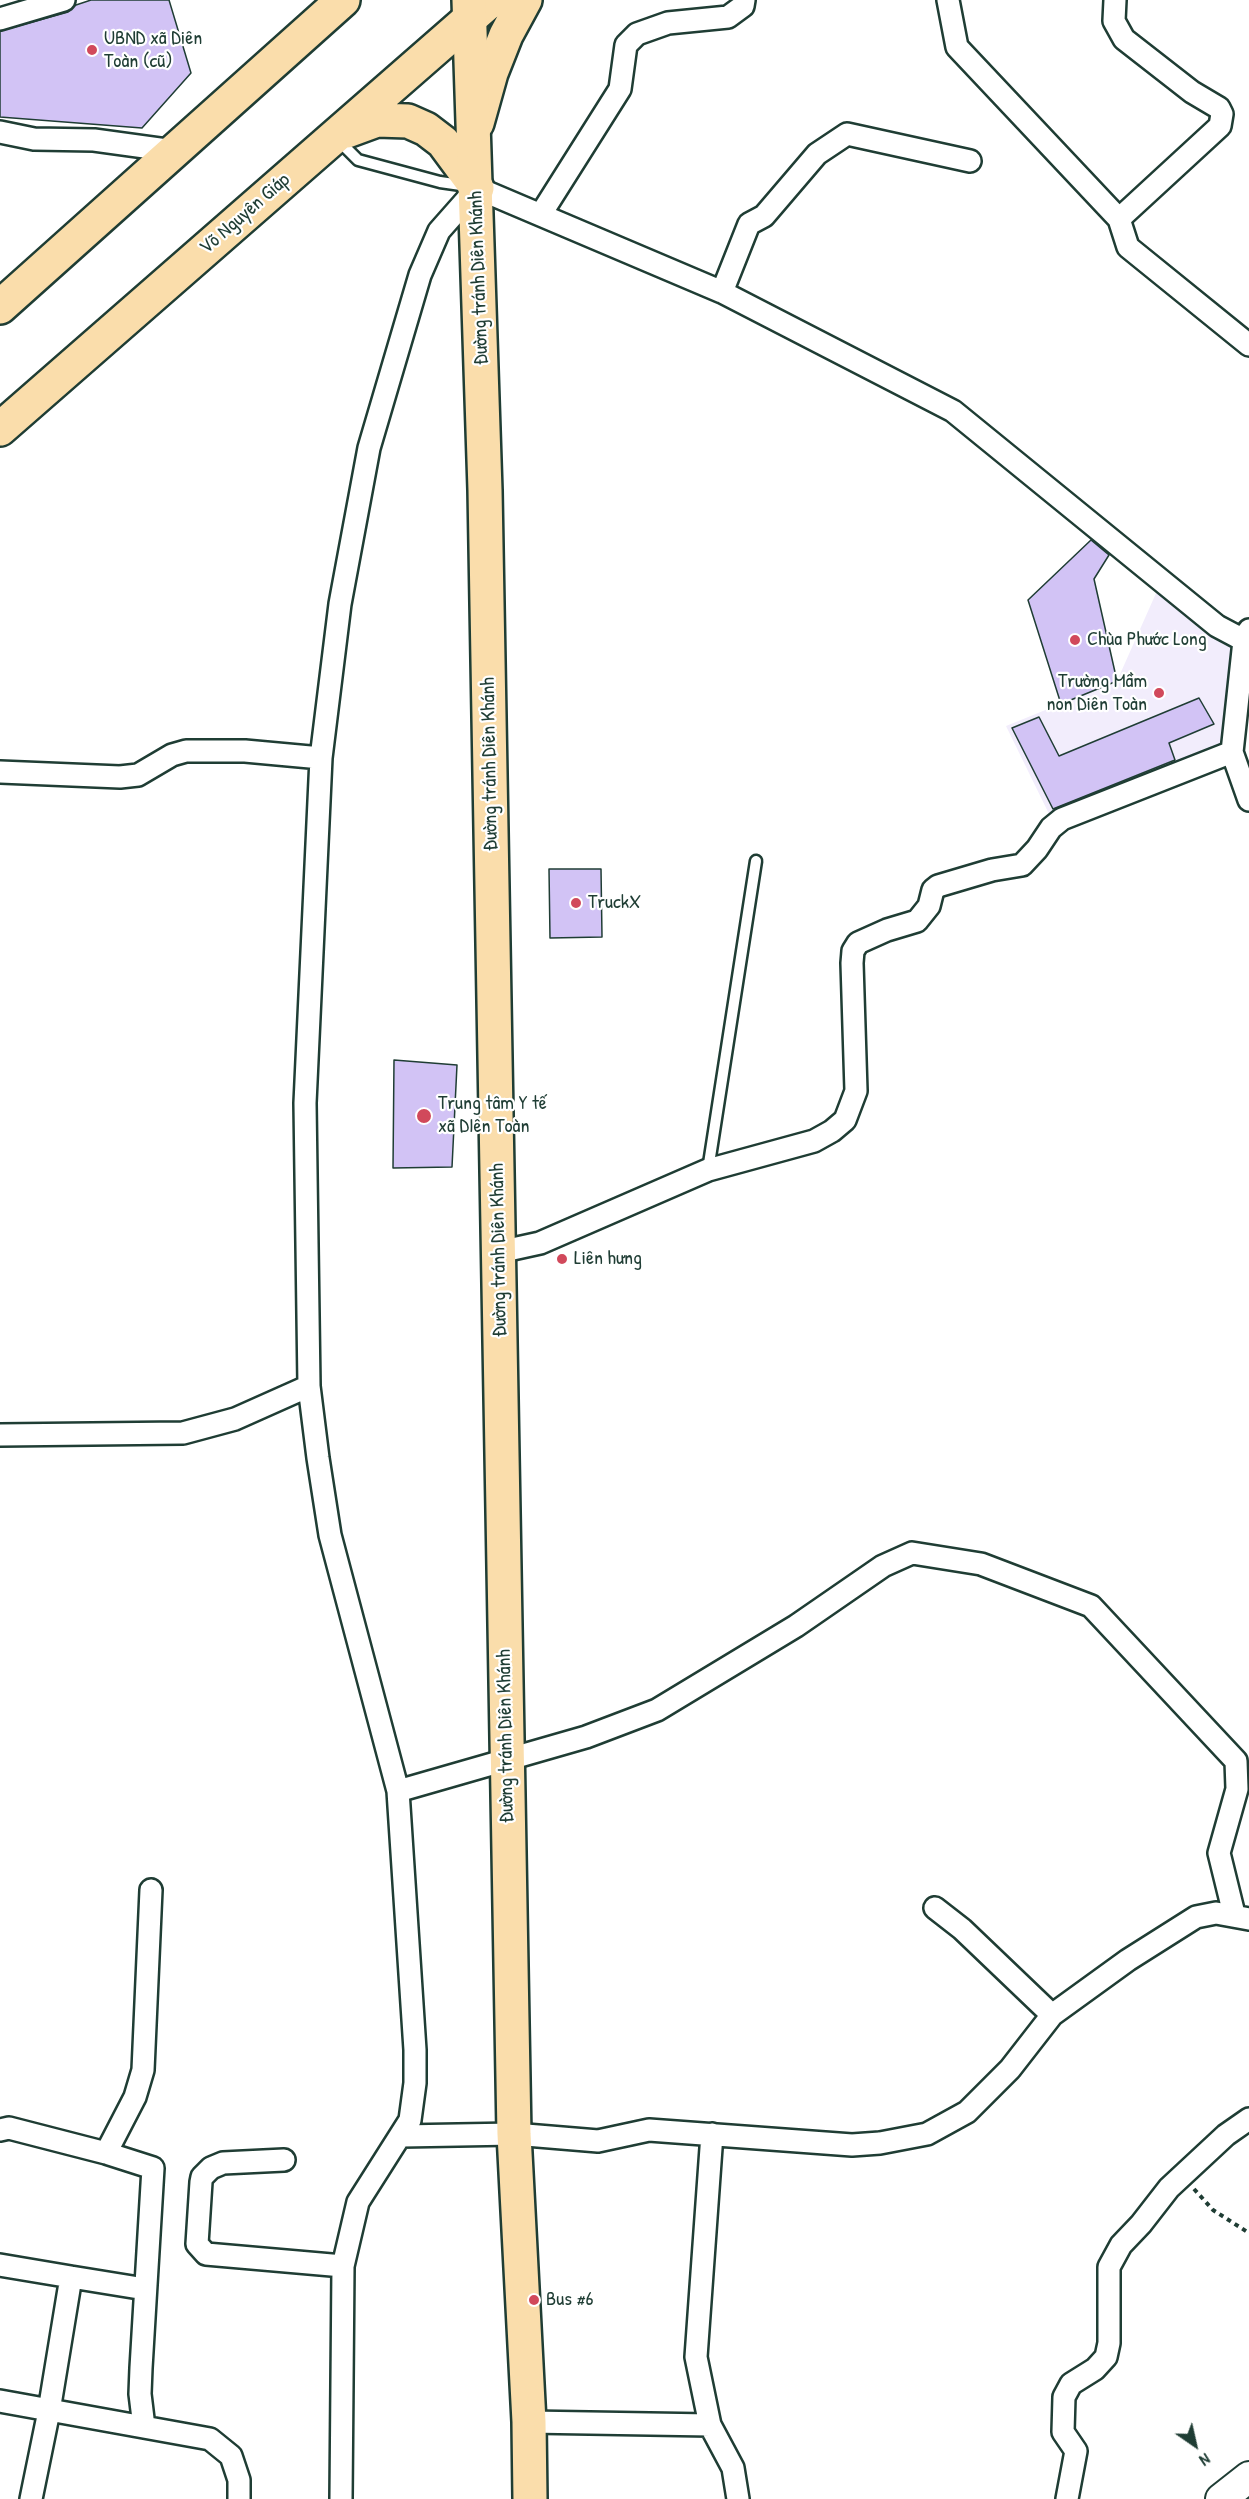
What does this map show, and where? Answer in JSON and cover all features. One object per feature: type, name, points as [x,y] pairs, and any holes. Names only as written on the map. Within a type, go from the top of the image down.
[{"type":"main road","points":[[0,307],[343,0]]},
{"type":"main road","points":[[474,140],[482,100],[491,73],[506,35],[525,0]]},
{"type":"main road","name":"Đường tránh Diên Khánh","points":[[477,6],[474,140],[477,188],[499,1252],[506,1761],[514,2134],[529,2422],[530,2499]]},
{"type":"main road","name":"Võ Nguyên Giáp","points":[[0,429],[334,137],[477,6]]},
{"type":"main road","points":[[334,137],[377,120],[408,122],[426,129],[443,142],[477,188]]},
{"type":"main road","points":[[1221,2499],[1249,2477]]},
{"type":"street","points":[[0,19],[64,0]]},
{"type":"street","points":[[541,214],[620,89],[626,45],[637,34],[668,23],[728,16],[743,6],[744,0]]},
{"type":"street","points":[[948,0],[957,47],[1119,219],[1128,247],[1249,345]]},
{"type":"street","points":[[1115,0],[1114,21],[1124,39],[1192,92],[1219,108],[1222,114],[1220,126],[1119,219]]},
{"type":"street","points":[[0,132],[34,139],[94,140],[174,151]]},
{"type":"street","points":[[722,292],[749,224],[764,216],[817,154],[847,134],[970,161]]},
{"type":"street","points":[[341,2499],[343,2266],[358,2202],[402,2136],[410,2120],[414,2098],[415,2050],[398,1791],[330,1535],[309,1386],[304,1103],[321,758],[340,604],[369,448],[420,275],[439,231],[477,188],[722,292],[953,411],[1217,626],[1247,638],[1232,752],[1249,800]]},
{"type":"street","points":[[0,772],[120,777],[138,775],[172,755],[186,751],[244,752],[321,758]]},
{"type":"street","points":[[499,1252],[540,1243],[708,1170],[814,1141],[845,1120],[856,1091],[852,963],[853,951],[858,943],[865,938],[917,921],[929,906],[933,890],[938,886],[992,870],[1022,865],[1037,849],[1051,828],[1062,819],[1232,752]]},
{"type":"street","points":[[0,1435],[183,1433],[235,1419],[309,1386]]},
{"type":"street","points":[[398,1791],[586,1737],[657,1710],[796,1626],[883,1566],[912,1553],[981,1564],[1091,1606],[1236,1761],[1237,1789],[1219,1853],[1241,1916],[1216,1913],[1196,1917],[1128,1960],[1052,2015],[1010,2069],[974,2106],[949,2124],[927,2134],[880,2143],[852,2145],[649,2130],[598,2141],[514,2134],[402,2136]]},
{"type":"street","points":[[106,2153],[135,2097],[143,2070],[151,1890]]},
{"type":"street","points":[[935,1908],[962,1929],[1052,2015]]},
{"type":"street","points":[[1067,2499],[1076,2451],[1063,2432],[1064,2397],[1071,2384],[1095,2369],[1106,2356],[1109,2343],[1109,2267],[1121,2244],[1184,2174],[1226,2135],[1249,2119]]},
{"type":"street","points":[[0,2130],[9,2128],[106,2153],[153,2168],[140,2394],[144,2427]]},
{"type":"street","points":[[712,2134],[696,2357],[710,2426],[732,2468],[738,2499]]},
{"type":"street","points":[[284,2160],[223,2163],[211,2168],[202,2177],[201,2182],[197,2244],[206,2254],[343,2266]]},
{"type":"street","points":[[0,2265],[145,2289]]},
{"type":"street","points":[[31,2499],[50,2411],[71,2277]]},
{"type":"street","points":[[0,2401],[210,2439],[231,2456],[236,2467],[239,2499]]},
{"type":"street","points":[[529,2422],[710,2426]]},
{"type":"lane","points":[[334,137],[358,160],[440,182],[477,188]]},
{"type":"lane","points":[[708,1170],[756,861]]},
{"type":"path","points":[[1184,2174],[1213,2210],[1249,2233]]},
{"type":"shaded area","name":"Trường Mầm non Diên Toàn","points":[[1161,582],[1233,645],[1223,750],[1051,818],[1006,726],[1117,681]]},
{"type":"building","name":"UBND xã Diên Toàn (cũ)","points":[[91,0],[169,0],[191,73],[142,128],[0,117],[0,31],[68,12],[76,5]]},
{"type":"building","name":"Chùa Phước Long","points":[[1091,540],[1109,555],[1094,579],[1117,681],[1061,704],[1028,600]]},
{"type":"building","points":[[1199,698],[1214,724],[1169,743],[1175,760],[1053,809],[1012,728],[1039,717],[1059,756]]},
{"type":"building","name":"TruckX","points":[[549,869],[601,869],[602,937],[550,938]]},
{"type":"building","name":"Trung tâm Y tế xã DIên Toàn","points":[[394,1060],[457,1065],[452,1167],[393,1168]]},
{"type":"place","name":"UBND xã Diên Toàn (cũ)","points":[[92,50]]},
{"type":"place","name":"Chùa Phước Long","points":[[1075,640]]},
{"type":"place","name":"Trường Mầm non Diên Toàn","points":[[1159,693]]},
{"type":"place","name":"TruckX","points":[[576,903]]},
{"type":"place","name":"Trung tâm Y tế xã DIên Toàn","points":[[424,1116]]},
{"type":"place","name":"Liên hưng","points":[[562,1259]]},
{"type":"place","name":"Bus #6","points":[[534,2300]]}]
